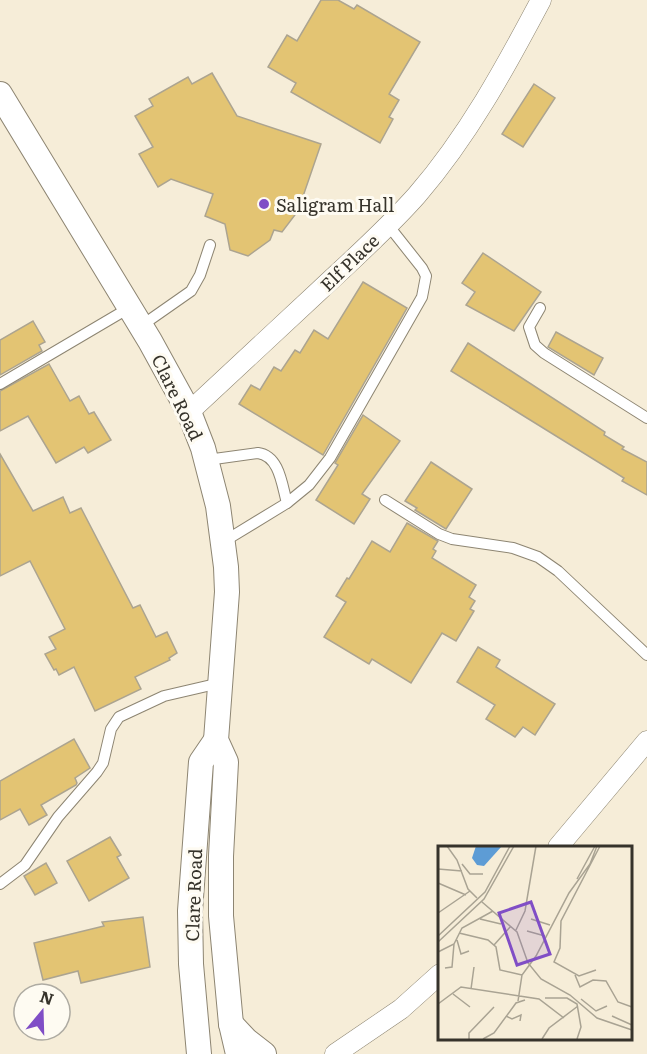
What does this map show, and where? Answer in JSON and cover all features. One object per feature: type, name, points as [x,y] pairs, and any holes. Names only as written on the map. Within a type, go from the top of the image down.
[{"type":"street","name":"Elf Place","points":[[189,411],[359,254],[416,196],[475,117],[541,0]]},
{"type":"street","name":"Clare Road","points":[[0,94],[189,411],[207,460],[218,506],[227,592],[216,740],[226,762],[221,856],[221,916],[231,1024],[238,1054]]},
{"type":"street","name":"Clare Road","points":[[199,1054],[191,964],[190,911],[201,762],[216,740]]},
{"type":"street","points":[[559,846],[647,741]]},
{"type":"street","points":[[335,1054],[401,1009],[438,976]]},
{"type":"street","points":[[231,1024],[264,1054]]},
{"type":"lane","points":[[223,542],[287,503],[309,485],[330,458],[422,297],[426,276],[388,225]]},
{"type":"lane","points":[[0,384],[191,291],[200,275],[210,245]]},
{"type":"lane","points":[[540,308],[529,327],[535,345],[647,418]]},
{"type":"lane","points":[[207,460],[264,454],[276,466],[287,503]]},
{"type":"lane","points":[[385,500],[439,534],[452,539],[513,548],[538,557],[558,572],[647,655]]},
{"type":"lane","points":[[0,884],[25,865],[58,817],[98,772],[106,753],[111,729],[119,717],[164,696],[220,683]]},
{"type":"building","points":[[321,0],[338,0],[354,9],[357,5],[420,42],[389,94],[399,100],[389,117],[393,119],[380,143],[291,92],[296,83],[268,67],[287,35],[297,41]]},
{"type":"building","points":[[212,73],[237,116],[321,144],[298,211],[282,232],[274,230],[270,240],[248,256],[230,250],[225,224],[205,216],[213,194],[171,179],[158,187],[139,154],[153,147],[135,116],[153,106],[149,99],[188,77],[192,84]]},
{"type":"building","points":[[534,84],[555,98],[523,147],[502,134]]},
{"type":"building","points":[[483,253],[541,292],[514,331],[466,305],[475,292],[462,283]]},
{"type":"building","points":[[363,282],[407,308],[323,455],[239,404],[251,385],[260,390],[274,367],[281,371],[295,350],[300,353],[314,330],[328,339]]},
{"type":"building","points":[[33,321],[45,342],[39,345],[42,351],[0,375],[0,340]]},
{"type":"building","points":[[556,332],[603,358],[594,375],[548,347]]},
{"type":"building","points":[[468,343],[605,432],[604,435],[624,447],[622,449],[647,462],[647,495],[622,481],[624,478],[451,371]]},
{"type":"building","points":[[49,364],[70,401],[79,396],[89,414],[94,412],[111,440],[88,453],[84,447],[56,463],[28,416],[0,431],[0,391]]},
{"type":"building","points":[[363,415],[400,441],[362,494],[370,499],[354,524],[316,500],[338,465],[335,463]]},
{"type":"building","points":[[0,454],[33,511],[63,497],[70,513],[81,508],[133,608],[140,605],[156,637],[167,632],[177,653],[169,658],[170,660],[135,677],[141,689],[95,711],[74,667],[59,675],[56,669],[54,670],[45,654],[56,649],[49,637],[65,629],[30,561],[0,576]]},
{"type":"building","points":[[431,462],[472,489],[446,529],[405,501]]},
{"type":"building","points":[[407,523],[438,541],[433,549],[436,551],[432,558],[476,585],[469,597],[475,601],[470,609],[474,611],[456,641],[442,633],[411,683],[372,659],[369,664],[324,637],[346,602],[336,596],[372,541],[390,552]]},
{"type":"building","points":[[478,647],[500,660],[496,667],[555,704],[535,735],[523,727],[515,737],[486,719],[495,705],[457,682]]},
{"type":"building","points":[[74,739],[90,768],[75,778],[76,785],[41,805],[47,815],[29,825],[20,809],[0,820],[0,781]]},
{"type":"building","points":[[110,837],[121,855],[117,857],[129,878],[89,901],[67,861]]},
{"type":"building","points":[[46,863],[57,883],[35,895],[24,876]]},
{"type":"building","points":[[143,917],[150,967],[81,983],[78,971],[43,980],[34,943],[104,926],[102,922]]},
{"type":"place","name":"Saligram Hall","points":[[264,204]]}]
